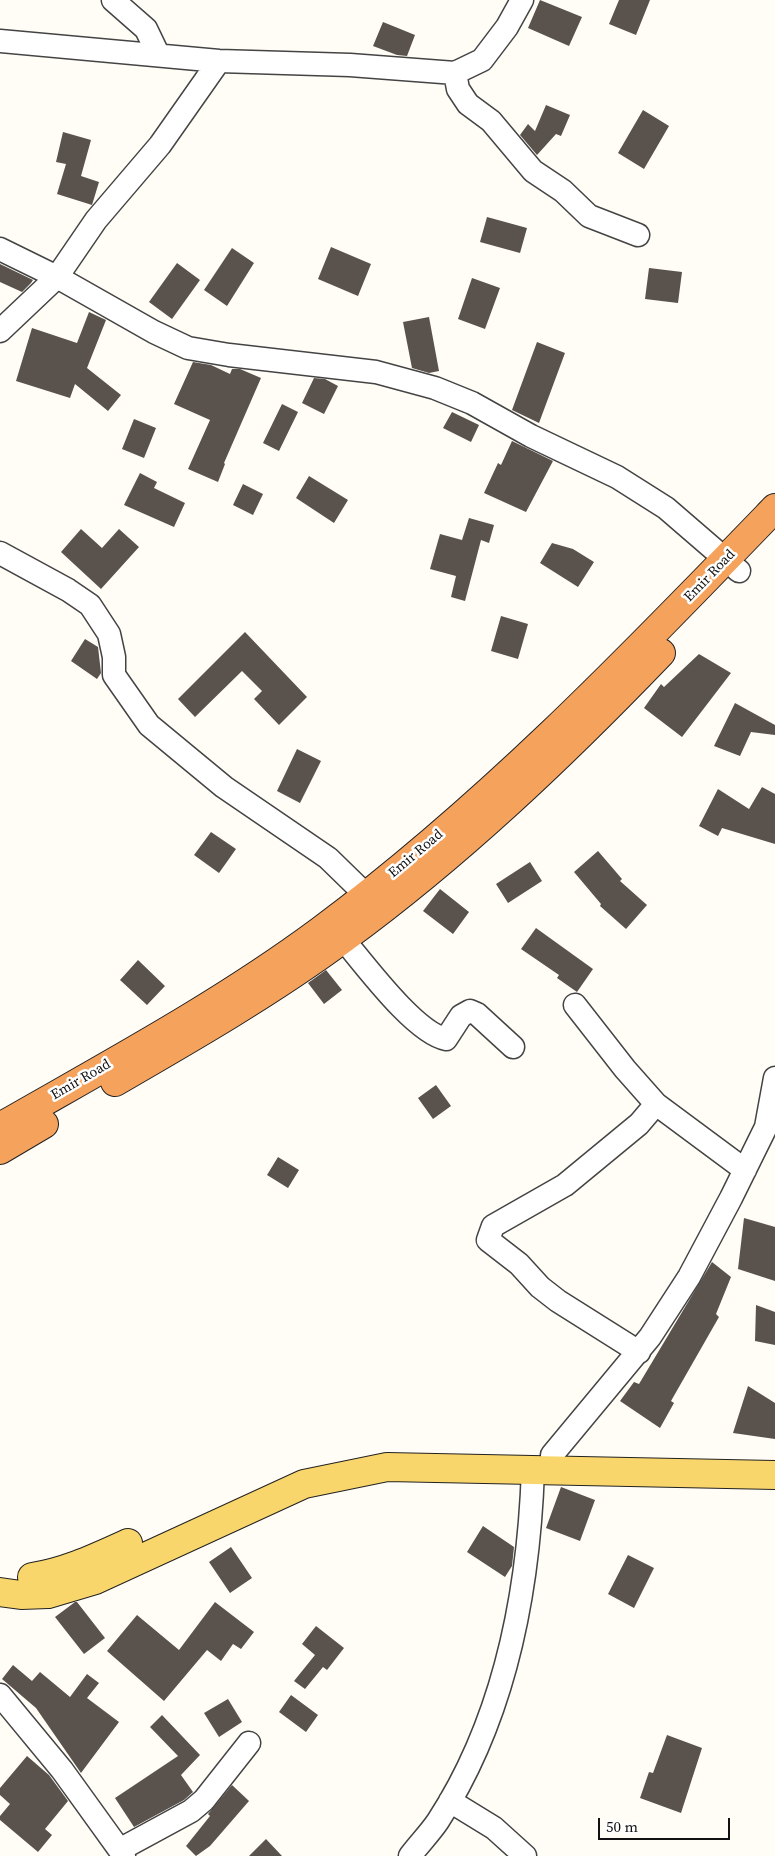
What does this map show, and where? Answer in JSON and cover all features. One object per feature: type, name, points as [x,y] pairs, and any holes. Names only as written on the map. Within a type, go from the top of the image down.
[{"type":"highway","name":"Emir Road","points":[[0,1150],[196,1036],[343,939],[446,856],[534,781],[615,701],[733,565],[775,508]]},
{"type":"highway","name":"Emir Road","points":[[0,1127],[235,989],[319,932],[366,896],[475,804],[733,565],[775,535]]},
{"type":"main road","points":[[0,1576],[24,1578],[46,1575],[87,1562],[256,1484],[348,1457],[420,1452],[543,1462],[775,1475]]},
{"type":"main road","points":[[0,1592],[21,1595],[48,1594],[95,1580],[304,1484],[387,1467],[543,1462],[775,1460]]},
{"type":"street","points":[[113,0],[146,29],[158,54]]},
{"type":"street","points":[[0,41],[219,61],[350,65],[455,73],[482,60],[507,27],[522,0]]},
{"type":"street","points":[[0,331],[57,277],[96,220],[160,145],[219,61]]},
{"type":"street","points":[[455,73],[458,89],[468,104],[491,121],[533,171],[563,191],[588,216],[638,235]]},
{"type":"street","points":[[0,248],[57,277],[154,332],[188,348],[228,355],[376,372],[435,388],[472,402],[539,440],[617,477],[666,508],[733,565]]},
{"type":"street","points":[[0,553],[68,590],[90,605],[109,634],[114,657],[114,675],[150,725],[224,786],[328,858],[366,896]]},
{"type":"street","points":[[343,939],[410,1015],[425,1030],[436,1037],[446,1039],[461,1016],[470,1011],[477,1014],[513,1047]]},
{"type":"street","points":[[575,1005],[625,1069],[656,1104],[745,1170]]},
{"type":"street","points":[[410,1856],[437,1822],[450,1801],[467,1772],[480,1742],[520,1610],[531,1529],[543,1462],[639,1352],[689,1277],[745,1170],[770,1130],[775,1078]]},
{"type":"street","points":[[639,1352],[558,1301],[540,1287],[519,1264],[488,1240],[492,1226],[565,1185],[639,1124],[656,1104]]},
{"type":"street","points":[[3,1704],[62,1770],[122,1853],[191,1811],[204,1800],[249,1742]]},
{"type":"street","points":[[450,1801],[494,1828],[525,1856]]},
{"type":"building","points":[[540,0],[582,17],[569,46],[528,28]]},
{"type":"building","points":[[619,0],[650,0],[636,35],[609,24]]},
{"type":"building","points":[[383,22],[415,35],[407,56],[397,55],[373,46]]},
{"type":"building","points":[[546,105],[570,115],[561,136],[556,134],[537,155],[520,135],[528,124],[535,131]]},
{"type":"building","points":[[643,110],[669,126],[644,169],[618,153]]},
{"type":"building","points":[[63,132],[91,140],[81,176],[99,182],[92,205],[57,194],[66,164],[56,162]]},
{"type":"building","points":[[487,217],[527,228],[520,253],[480,242]]},
{"type":"building","points":[[331,247],[371,264],[358,296],[318,279]]},
{"type":"building","points":[[232,248],[254,263],[227,306],[204,290]]},
{"type":"building","points":[[177,263],[200,280],[172,319],[149,302]]},
{"type":"building","points":[[0,264],[33,280],[22,292],[0,282]]},
{"type":"building","points":[[649,268],[682,272],[678,303],[645,299]]},
{"type":"building","points":[[472,278],[500,288],[485,329],[458,319]]},
{"type":"building","points":[[89,312],[106,320],[87,368],[121,395],[108,411],[75,384],[70,398],[16,381],[32,328],[77,343]]},
{"type":"building","points":[[429,317],[439,371],[429,373],[412,368],[403,322]]},
{"type":"building","points":[[537,342],[565,353],[539,423],[512,410]]},
{"type":"building","points":[[193,362],[211,365],[230,374],[232,369],[240,369],[261,378],[224,463],[218,482],[188,469],[210,420],[174,404]]},
{"type":"building","points":[[314,378],[325,379],[338,386],[324,414],[302,403]]},
{"type":"building","points":[[282,404],[298,412],[279,451],[263,443]]},
{"type":"building","points":[[452,412],[479,425],[471,442],[443,428]]},
{"type":"building","points":[[134,419],[156,428],[144,458],[122,449]]},
{"type":"building","points":[[512,441],[553,461],[526,512],[484,493],[498,463],[501,465]]},
{"type":"building","points":[[140,473],[157,482],[154,488],[185,503],[174,527],[124,505]]},
{"type":"building","points":[[309,476],[348,500],[334,523],[296,498]]},
{"type":"building","points":[[243,484],[263,494],[253,515],[233,505]]},
{"type":"building","points":[[469,518],[494,525],[489,543],[481,540],[465,601],[451,597],[456,576],[430,569],[440,534],[462,540]]},
{"type":"building","points":[[81,529],[102,548],[119,529],[139,547],[101,589],[61,552]]},
{"type":"building","points":[[552,543],[573,549],[594,562],[578,587],[540,563]]},
{"type":"building","points":[[501,616],[528,624],[518,659],[491,651]]},
{"type":"building","points":[[245,632],[307,697],[279,725],[254,699],[262,691],[242,671],[195,717],[178,699]]},
{"type":"building","points":[[85,639],[98,647],[101,673],[97,679],[71,661]]},
{"type":"building","points":[[699,654],[731,673],[682,737],[644,708],[661,684],[664,687]]},
{"type":"building","points":[[735,703],[775,725],[775,735],[751,732],[740,756],[714,746]]},
{"type":"building","points":[[297,749],[321,761],[300,803],[277,791]]},
{"type":"building","points":[[762,787],[775,794],[775,844],[722,828],[718,836],[699,826],[718,789],[749,809]]},
{"type":"building","points":[[211,832],[236,849],[219,873],[194,855]]},
{"type":"building","points":[[598,851],[622,879],[620,881],[647,905],[626,929],[600,906],[601,904],[574,872]]},
{"type":"building","points":[[530,862],[542,881],[508,903],[496,884]]},
{"type":"building","points":[[440,889],[469,912],[453,934],[423,911]]},
{"type":"building","points":[[536,928],[593,969],[577,992],[557,978],[559,975],[521,949]]},
{"type":"building","points":[[138,960],[165,986],[147,1005],[120,980]]},
{"type":"building","points":[[326,970],[342,990],[324,1004],[308,983]]},
{"type":"building","points":[[436,1085],[451,1106],[433,1119],[418,1098]]},
{"type":"building","points":[[278,1157],[299,1170],[288,1188],[267,1175]]},
{"type":"building","points":[[744,1218],[775,1227],[775,1281],[738,1269]]},
{"type":"building","points":[[712,1262],[731,1277],[716,1314],[719,1317],[671,1401],[674,1403],[660,1428],[620,1401],[634,1382],[639,1384]]},
{"type":"building","points":[[756,1305],[775,1312],[775,1345],[755,1341]]},
{"type":"building","points":[[748,1386],[775,1403],[775,1439],[733,1433]]},
{"type":"building","points":[[561,1487],[595,1500],[580,1541],[546,1528]]},
{"type":"building","points":[[483,1526],[514,1547],[512,1566],[505,1577],[467,1552]]},
{"type":"building","points":[[231,1547],[252,1578],[230,1593],[209,1562]]},
{"type":"building","points":[[628,1555],[654,1568],[634,1608],[608,1594]]},
{"type":"building","points":[[77,1602],[105,1638],[84,1654],[55,1617]]},
{"type":"building","points":[[215,1602],[254,1632],[241,1649],[233,1644],[221,1661],[207,1650],[164,1701],[107,1651],[137,1615],[179,1650]]},
{"type":"building","points":[[316,1626],[344,1648],[327,1670],[323,1667],[305,1689],[294,1681],[315,1655],[302,1644]]},
{"type":"building","points":[[13,1665],[32,1681],[40,1672],[70,1697],[87,1674],[99,1683],[87,1698],[119,1722],[81,1773],[36,1708],[2,1679]]},
{"type":"building","points":[[291,1695],[318,1715],[306,1732],[279,1712]]},
{"type":"building","points":[[228,1699],[242,1722],[219,1737],[204,1713]]},
{"type":"building","points":[[162,1715],[200,1755],[181,1775],[193,1792],[184,1800],[134,1827],[115,1798],[178,1756],[150,1727]]},
{"type":"building","points":[[667,1735],[702,1748],[681,1813],[640,1798],[649,1772],[653,1773]]},
{"type":"building","points":[[27,1756],[49,1775],[68,1801],[45,1829],[52,1835],[38,1852],[0,1820],[0,1816],[10,1804],[0,1795],[0,1788]]},
{"type":"building","points":[[232,1785],[249,1801],[210,1846],[196,1856],[186,1846],[210,1816],[208,1814]]},
{"type":"building","points":[[266,1839],[282,1856],[249,1856]]}]
